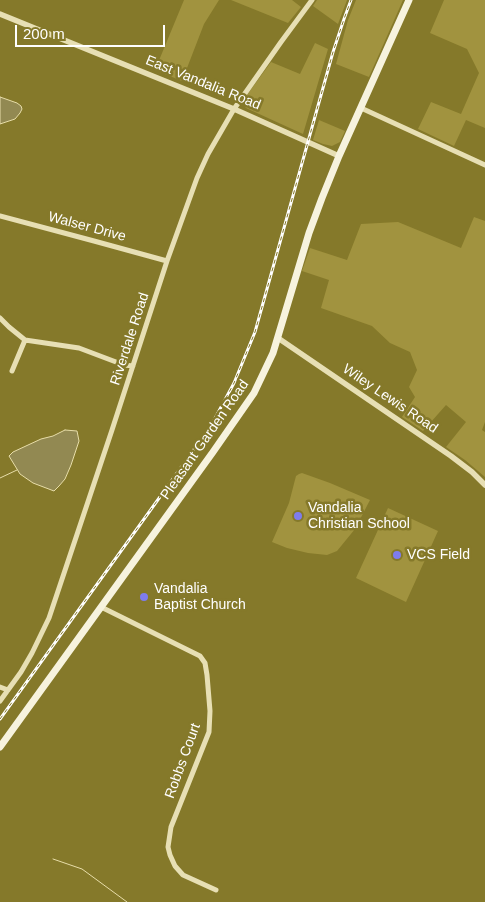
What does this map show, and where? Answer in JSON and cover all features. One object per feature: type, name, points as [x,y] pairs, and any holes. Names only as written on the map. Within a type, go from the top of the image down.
[{"type":"main road","name":"Pleasant Garden Road","points":[[0,747],[245,408],[262,377],[278,338],[309,233],[339,156],[408,0]]},
{"type":"street","name":"Riverdale Road","points":[[0,701],[32,653],[49,618],[70,560],[167,261],[197,178],[208,154],[234,109],[312,0]]},
{"type":"street","name":"East Vandalia Road","points":[[0,14],[234,109],[339,156]]},
{"type":"street","points":[[361,108],[485,165]]},
{"type":"street","name":"Walser Drive","points":[[0,216],[167,261]]},
{"type":"street","points":[[0,318],[9,328],[25,340],[79,348],[124,365],[133,366]]},
{"type":"street","name":"Wiley Lewis Road","points":[[278,338],[449,455],[472,472],[485,485]]},
{"type":"street","points":[[12,371],[25,340]]},
{"type":"street","name":"Robbs Court","points":[[101,606],[200,656],[205,666],[210,711],[209,732],[177,811],[169,835],[168,847],[175,866],[183,875],[216,890]]},
{"type":"street","points":[[0,686],[8,690]]},
{"type":"shaded area","points":[[184,0],[219,0],[204,24],[182,81],[155,70]]},
{"type":"shaded area","points":[[231,0],[292,0],[301,7],[288,23]]},
{"type":"shaded area","points":[[317,0],[347,0],[338,24],[313,6]]},
{"type":"shaded area","points":[[356,0],[403,0],[369,77],[336,64],[348,20]]},
{"type":"shaded area","points":[[444,0],[485,0],[485,128],[466,120],[454,146],[418,129],[431,102],[461,114],[479,73],[467,49],[430,33]]},
{"type":"shaded area","points":[[315,43],[328,49],[303,134],[246,108],[243,104],[244,99],[271,62],[300,74]]},
{"type":"shaded area","points":[[0,97],[17,103],[22,109],[15,119],[0,124]]},
{"type":"shaded area","points":[[319,120],[345,131],[340,142],[332,146],[313,140]]},
{"type":"shaded area","points":[[474,217],[485,221],[485,422],[482,430],[485,432],[485,477],[446,447],[466,422],[446,405],[423,431],[402,417],[415,397],[409,387],[417,370],[410,352],[390,343],[372,326],[321,308],[329,280],[302,271],[310,248],[347,260],[361,224],[398,222],[461,248]]},
{"type":"shaded area","points":[[65,430],[77,431],[79,441],[65,479],[54,491],[33,483],[20,474],[9,456],[13,452]]},
{"type":"shaded area","points":[[302,473],[370,500],[355,529],[337,551],[327,555],[308,553],[272,542],[289,503],[296,476]]},
{"type":"shaded area","name":"VCS Field","points":[[388,508],[438,531],[406,602],[356,578]]},
{"type":"waterway","points":[[0,478],[17,470]]},
{"type":"waterway","points":[[53,859],[82,869],[127,902]]},
{"type":"railway","points":[[0,719],[212,424],[234,383],[255,332],[333,52],[351,0]]},
{"type":"place","name":"Vandalia Christian School","points":[[298,516]]},
{"type":"place","name":"VCS Field","points":[[397,555]]},
{"type":"place","name":"Vandalia Baptist Church","points":[[144,597]]}]
